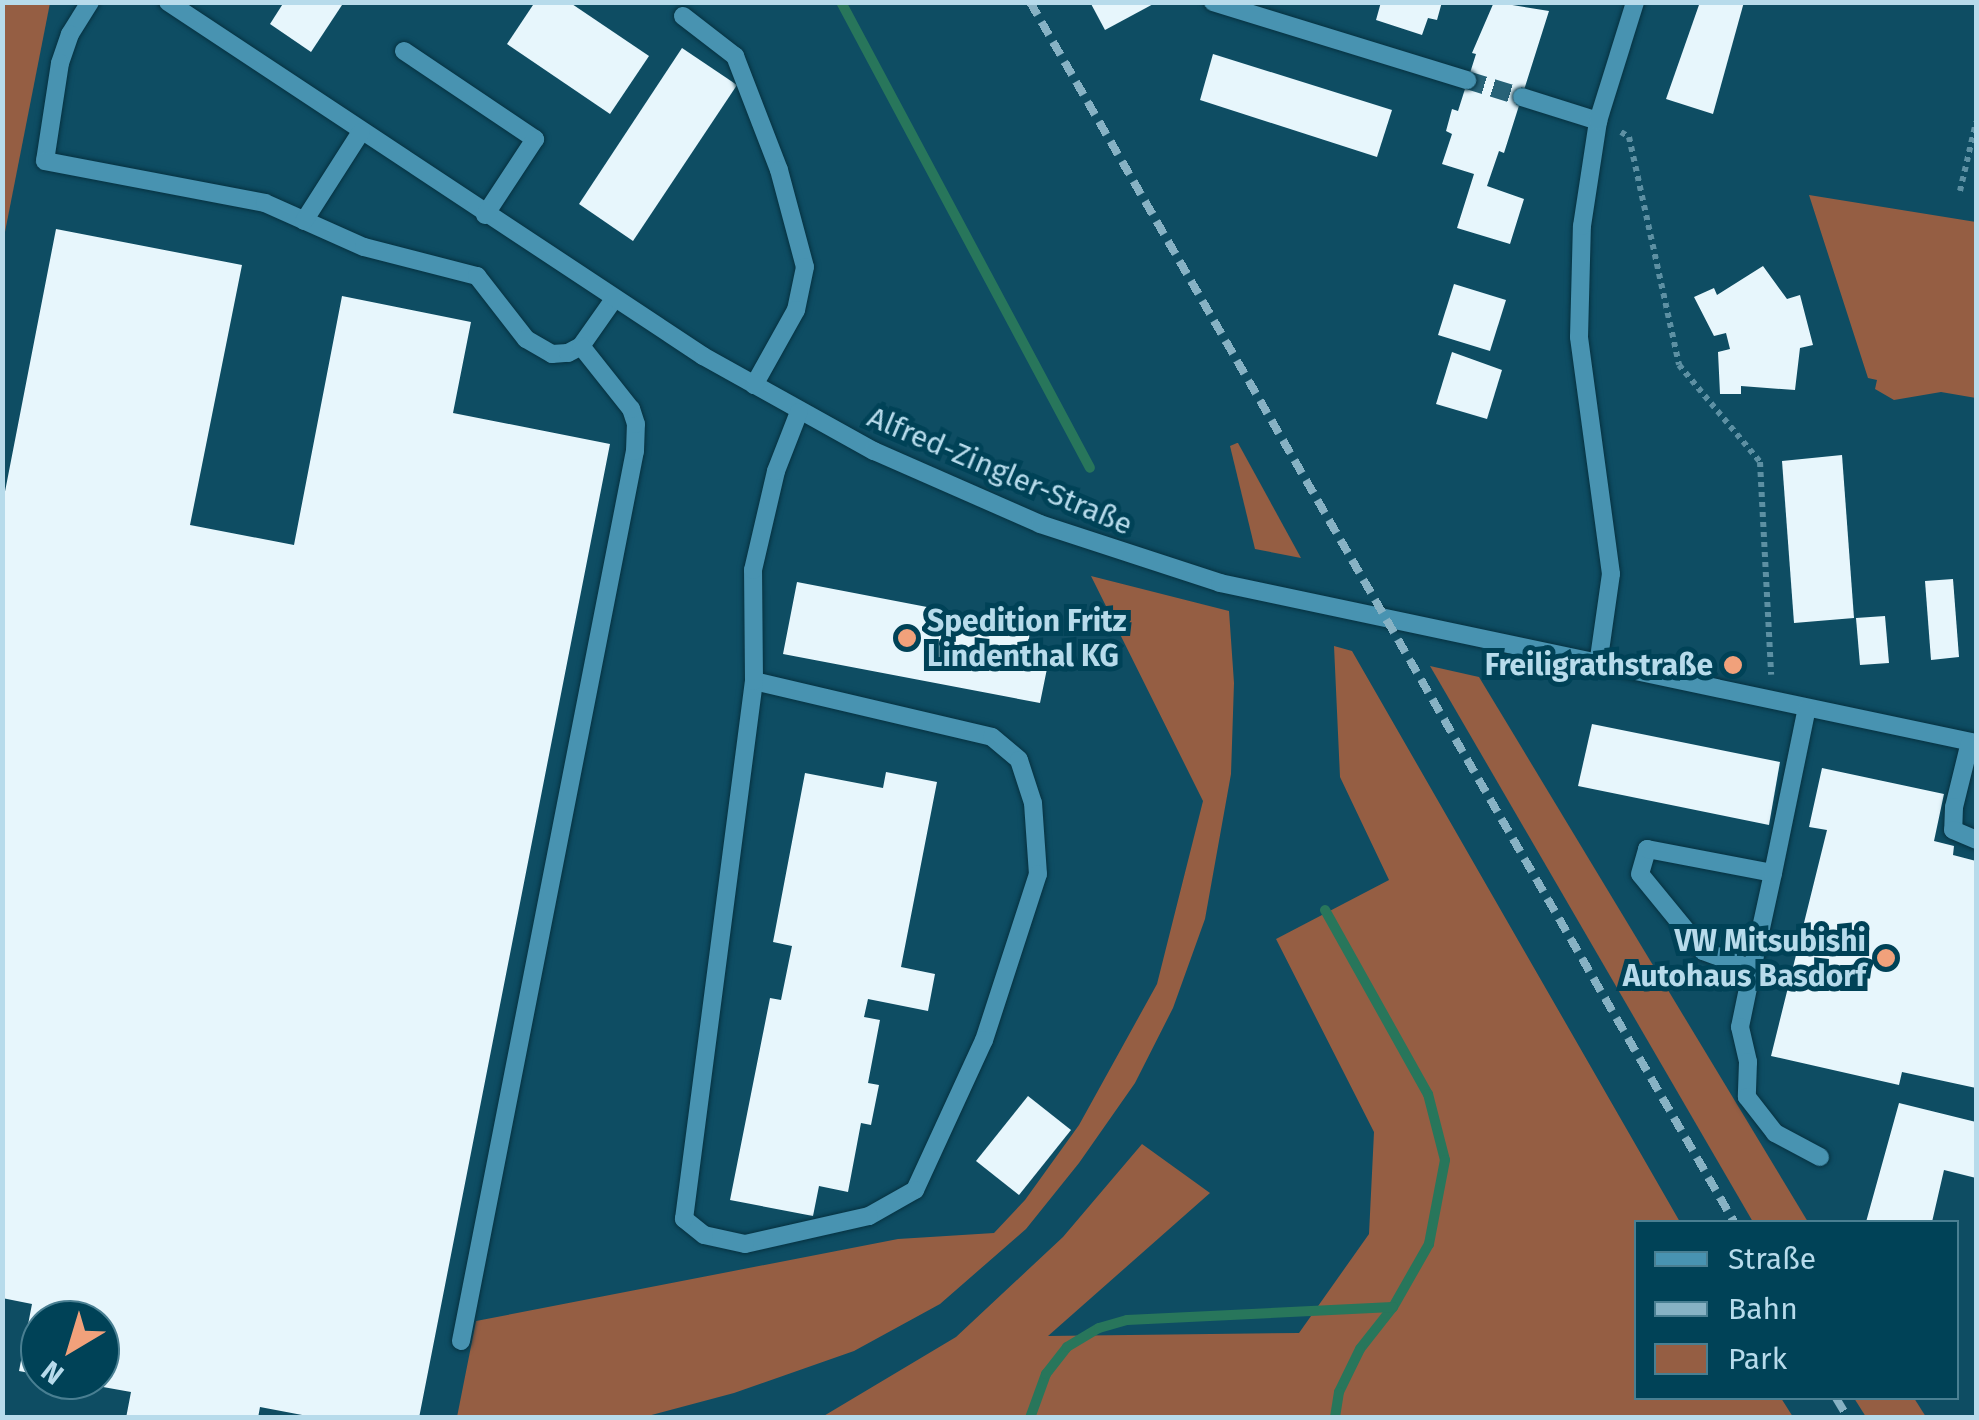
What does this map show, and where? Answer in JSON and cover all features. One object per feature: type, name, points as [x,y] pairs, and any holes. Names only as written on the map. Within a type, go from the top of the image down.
[{"type":"street","points":[[90,2],[70,34],[60,63],[45,161],[265,203],[364,247],[477,276],[526,339],[552,354],[568,353],[581,346],[614,300]]},
{"type":"street","name":"Alfred-Zingler-Straße","points":[[168,2],[614,300],[799,412],[951,487],[1131,556],[1220,583],[1973,742]]},
{"type":"street","points":[[1213,2],[1468,80]]},
{"type":"street","points":[[1598,665],[1611,574],[1579,337],[1582,226],[1598,120],[1634,2]]},
{"type":"street","points":[[683,16],[735,56],[779,170],[805,267],[796,310],[754,385]]},
{"type":"street","points":[[404,51],[535,138],[485,215]]},
{"type":"street","points":[[1522,98],[1598,120]]},
{"type":"street","points":[[304,221],[361,132]]},
{"type":"street","points":[[461,1341],[635,450],[636,424],[631,409],[581,346]]},
{"type":"street","points":[[754,680],[992,737],[1019,760],[1034,803],[1038,874],[984,1040],[916,1190],[870,1216],[746,1244],[704,1234],[684,1219],[754,680],[753,570],[776,471],[799,412]]},
{"type":"street","points":[[1807,708],[1740,1027],[1748,1062],[1747,1097],[1775,1134],[1820,1157]]},
{"type":"street","points":[[1973,742],[1954,806],[1953,830],[1976,840]]},
{"type":"street","points":[[1752,968],[1703,952],[1640,874],[1647,849],[1773,873]]},
{"type":"path","points":[[1598,120],[1630,137],[1679,364],[1760,462],[1772,701]]},
{"type":"path","points":[[1960,190],[1976,122]]},
{"type":"green space","points":[[2,3],[50,3],[3,242]]},
{"type":"green space","points":[[1809,195],[1976,222],[1976,398],[1941,392],[1894,400],[1875,389],[1877,380],[1868,378]]},
{"type":"green space","points":[[1238,443],[1301,558],[1255,549],[1230,446]]},
{"type":"green space","points":[[1091,576],[1229,611],[1234,683],[1231,774],[1205,919],[1173,1008],[1135,1083],[1079,1163],[1026,1229],[940,1304],[854,1351],[734,1393],[644,1417],[457,1417],[476,1321],[898,1239],[994,1233],[1025,1200],[1079,1125],[1157,984],[1203,801]]},
{"type":"green space","points":[[1334,646],[1352,651],[1679,1220],[1634,1220],[1634,1400],[1782,1400],[1793,1417],[822,1417],[956,1337],[1063,1237],[1142,1144],[1210,1193],[1048,1336],[1299,1333],[1369,1234],[1374,1132],[1276,939],[1389,880],[1340,777]]},
{"type":"green space","points":[[1430,666],[1479,677],[1807,1220],[1752,1220]]},
{"type":"green space","points":[[1855,1400],[1915,1400],[1926,1417],[1866,1417]]},
{"type":"building","points":[[284,2],[344,2],[311,52],[270,24]]},
{"type":"building","points":[[535,2],[569,2],[649,56],[610,114],[507,44]]},
{"type":"building","points":[[1090,2],[1157,2],[1105,30]]},
{"type":"building","points":[[1381,2],[1442,2],[1437,20],[1428,18],[1422,35],[1376,20]]},
{"type":"building","points":[[1494,2],[1549,11],[1504,153],[1499,151],[1487,186],[1524,199],[1510,244],[1457,228],[1474,174],[1442,164],[1452,134],[1446,131],[1452,109],[1458,111],[1476,54],[1472,53]]},
{"type":"building","points":[[1700,2],[1744,2],[1713,114],[1666,99]]},
{"type":"building","points":[[682,48],[737,85],[633,241],[579,204]]},
{"type":"building","points":[[1213,54],[1392,110],[1377,157],[1200,100]]},
{"type":"building","points":[[56,229],[242,265],[190,525],[294,545],[342,296],[471,322],[453,413],[610,444],[419,1418],[318,1418],[260,1407],[258,1418],[126,1418],[131,1392],[120,1390],[120,1300],[20,1302],[2,1298],[2,507]]},
{"type":"building","points":[[1763,266],[1787,299],[1800,295],[1813,345],[1800,348],[1795,390],[1741,386],[1741,394],[1720,394],[1718,352],[1730,349],[1726,333],[1714,336],[1694,297],[1714,288],[1717,295]]},
{"type":"building","points":[[1454,284],[1506,300],[1490,351],[1438,335]]},
{"type":"building","points":[[1452,352],[1502,370],[1487,419],[1436,404]]},
{"type":"building","points":[[1842,455],[1854,618],[1794,623],[1782,461]]},
{"type":"building","points":[[1953,579],[1959,657],[1931,660],[1925,581]]},
{"type":"building","name":"Spedition Fritz Lindenthal KG","points":[[797,582],[1031,627],[1027,649],[1050,654],[1040,703],[783,654]]},
{"type":"building","points":[[1885,616],[1889,663],[1860,665],[1856,618]]},
{"type":"building","points":[[1592,724],[1780,762],[1769,825],[1578,786]]},
{"type":"building","name":"VW Mitsubishi Autohaus Basdorf","points":[[1822,768],[1944,794],[1934,841],[1954,846],[1953,855],[1976,861],[1976,1088],[1902,1072],[1899,1085],[1771,1056],[1827,830],[1809,827]]},
{"type":"building","points":[[886,772],[937,782],[901,967],[935,974],[928,1011],[868,999],[864,1017],[880,1020],[868,1083],[879,1085],[871,1125],[861,1123],[848,1192],[819,1186],[813,1216],[730,1200],[770,998],[781,1000],[792,946],[773,942],[805,773],[883,788]]},
{"type":"building","points":[[1028,1096],[1071,1130],[1019,1195],[976,1161]]},
{"type":"building","points":[[1899,1103],[1976,1122],[1976,1178],[1944,1170],[1932,1220],[1867,1220]]},
{"type":"waterway","points":[[841,2],[1090,468]]},
{"type":"waterway","points":[[1325,910],[1428,1094],[1445,1160],[1429,1244],[1393,1307],[1360,1349],[1339,1392],[1335,1418]]},
{"type":"waterway","points":[[1030,1418],[1046,1374],[1067,1347],[1099,1328],[1127,1320],[1393,1307]]},
{"type":"tunnel","points":[[1467,80],[1522,97]]},
{"type":"railway","points":[[1030,2],[1733,1220]]},
{"type":"railway","points":[[1837,1400],[1848,1418]]},
{"type":"place","name":"Spedition Fritz Lindenthal KG","points":[[907,638]]},
{"type":"place","name":"Freiligrathstraße","points":[[1733,665]]},
{"type":"place","name":"VW Mitsubishi Autohaus Basdorf","points":[[1886,958]]}]
